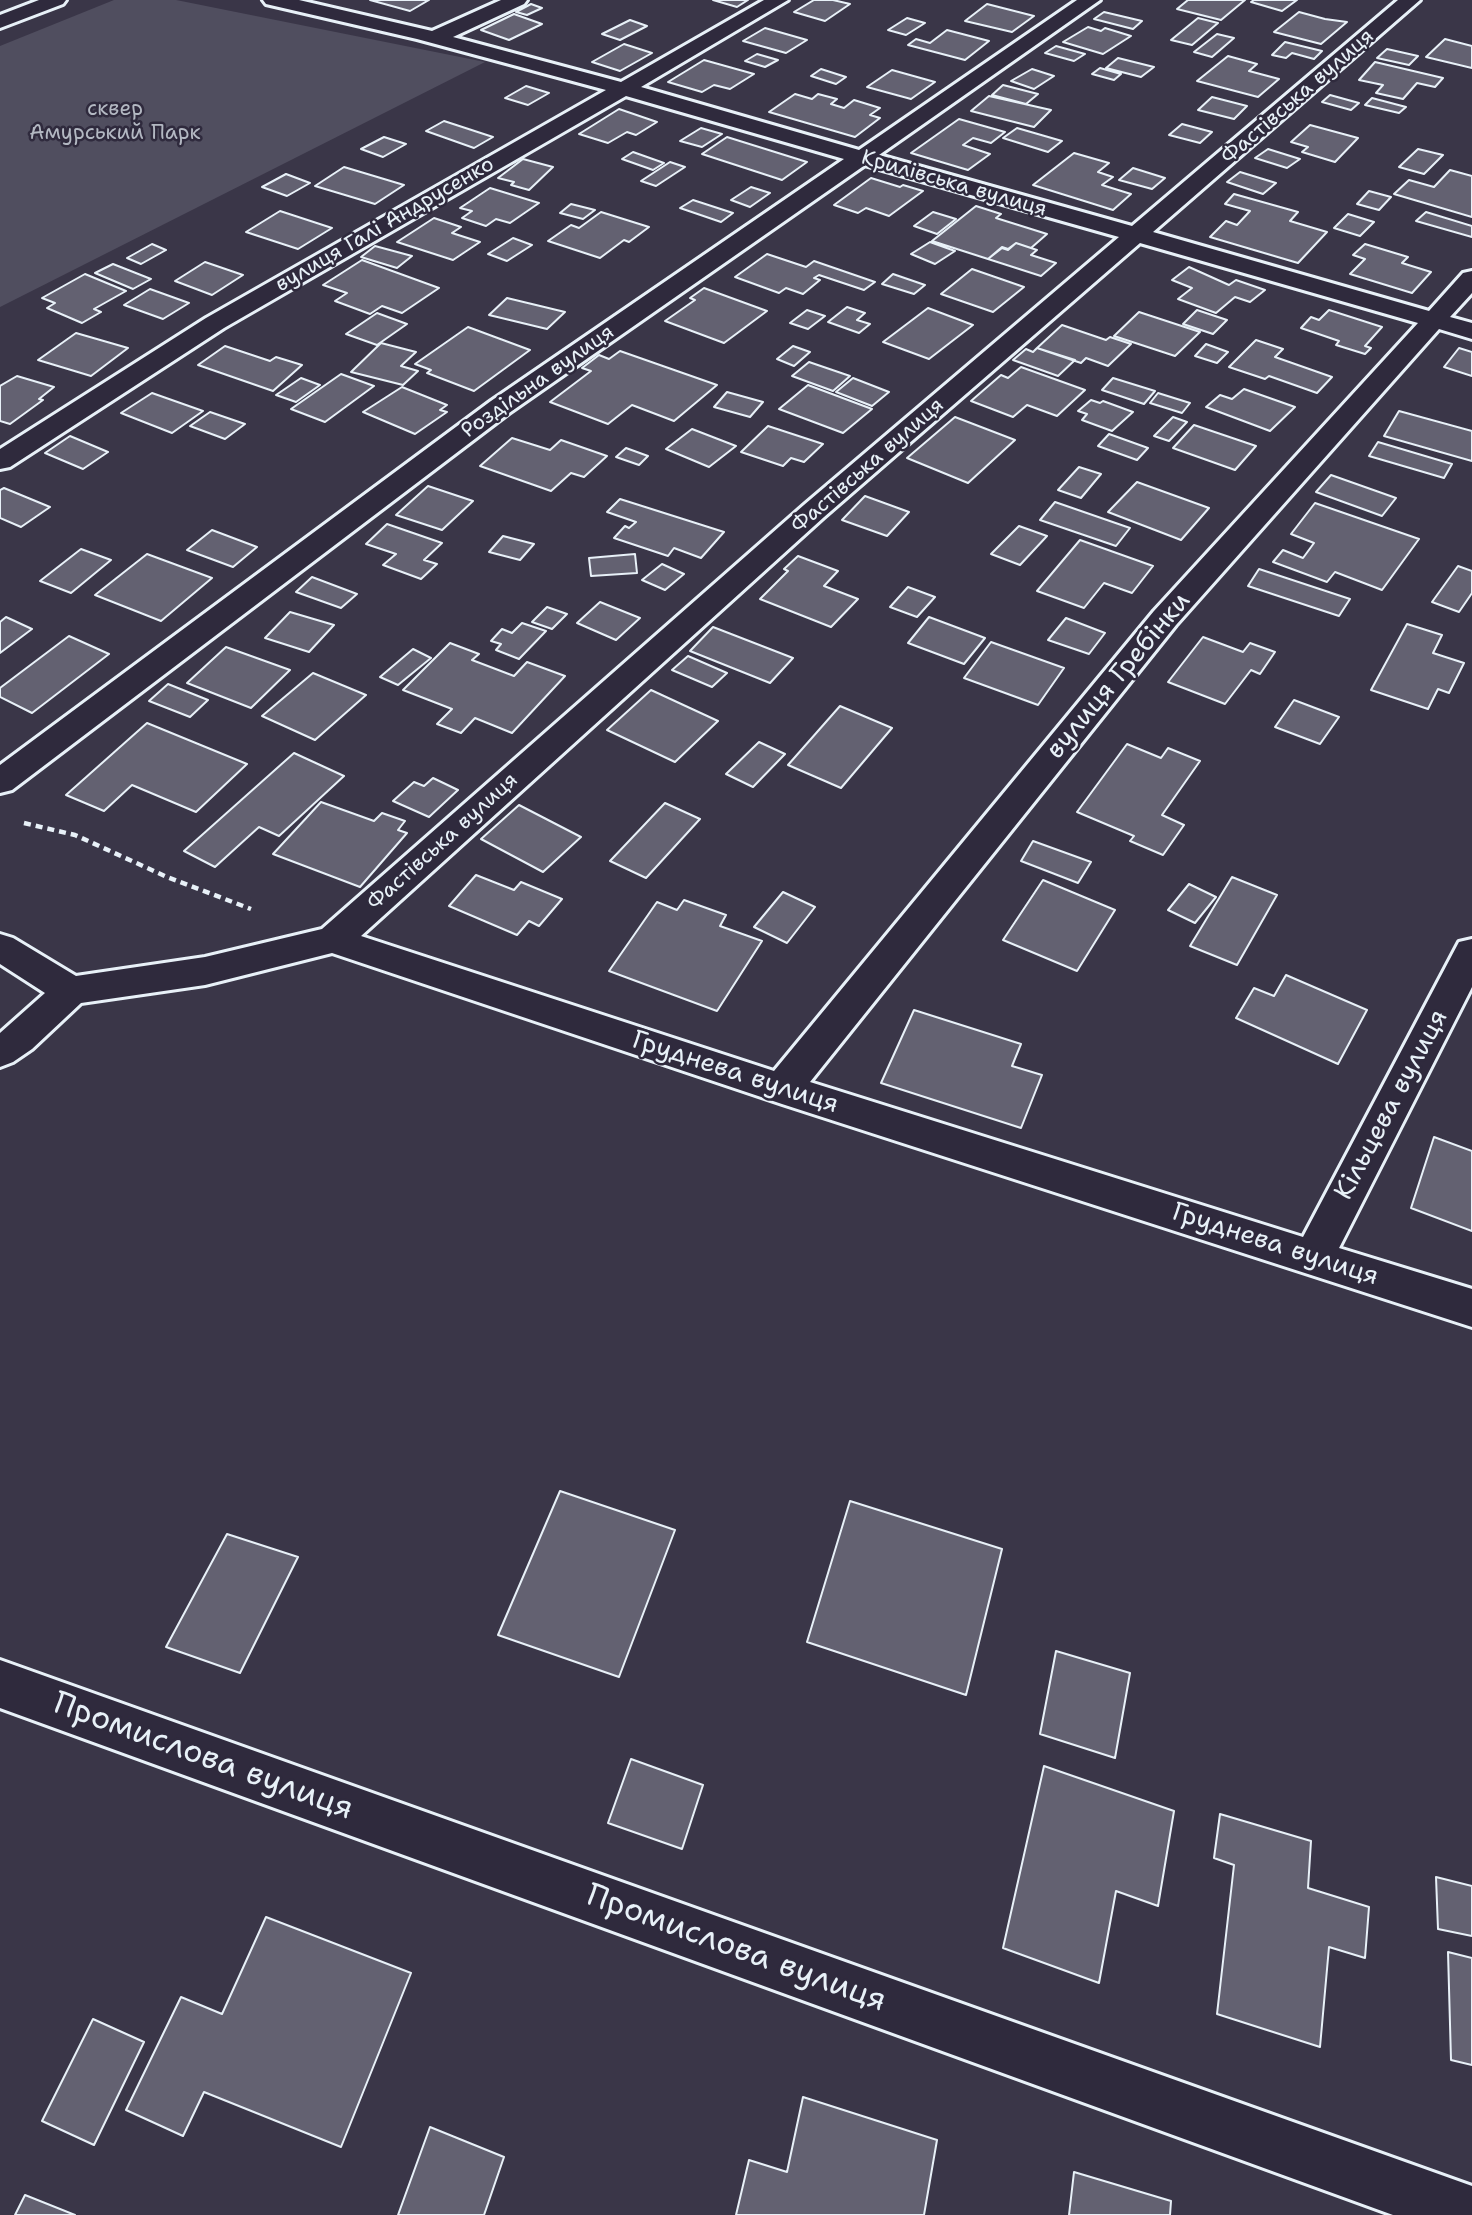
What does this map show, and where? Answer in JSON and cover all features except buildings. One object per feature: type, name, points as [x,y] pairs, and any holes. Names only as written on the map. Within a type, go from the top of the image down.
[{"type":"street","points":[[0,22],[56,0]]},
{"type":"street","name":"Крилівська вулиця","points":[[272,0],[311,3],[625,87],[860,157],[1472,331]]},
{"type":"street","points":[[436,37],[517,0]]},
{"type":"street","name":"вулиця Галі Андрусенко","points":[[0,461],[215,323],[778,0]]},
{"type":"street","name":"Роздільна вулиця","points":[[0,782],[500,407],[1090,0]]},
{"type":"street","name":"Фастівська вулиця","points":[[333,940],[814,511],[1410,0]]},
{"type":"street","name":"вулиця Гребінки","points":[[782,1089],[1165,618],[1472,278]]},
{"type":"street","points":[[0,1052],[19,1039],[71,991],[205,971],[333,940]]},
{"type":"street","name":"Груднева вулиця","points":[[333,940],[782,1089],[1472,1308]]},
{"type":"street","points":[[0,947],[71,991]]},
{"type":"street","name":"Кільцева вулиця","points":[[1312,1257],[1472,952]]},
{"type":"street","name":"Промислова вулиця","points":[[0,1684],[1472,2215]]},
{"type":"path","points":[[13,820],[75,835],[167,877],[333,940]]},
{"type":"green space","name":"сквер Амурський Парк","points":[[114,0],[176,0],[485,62],[0,307],[0,46]]}]
